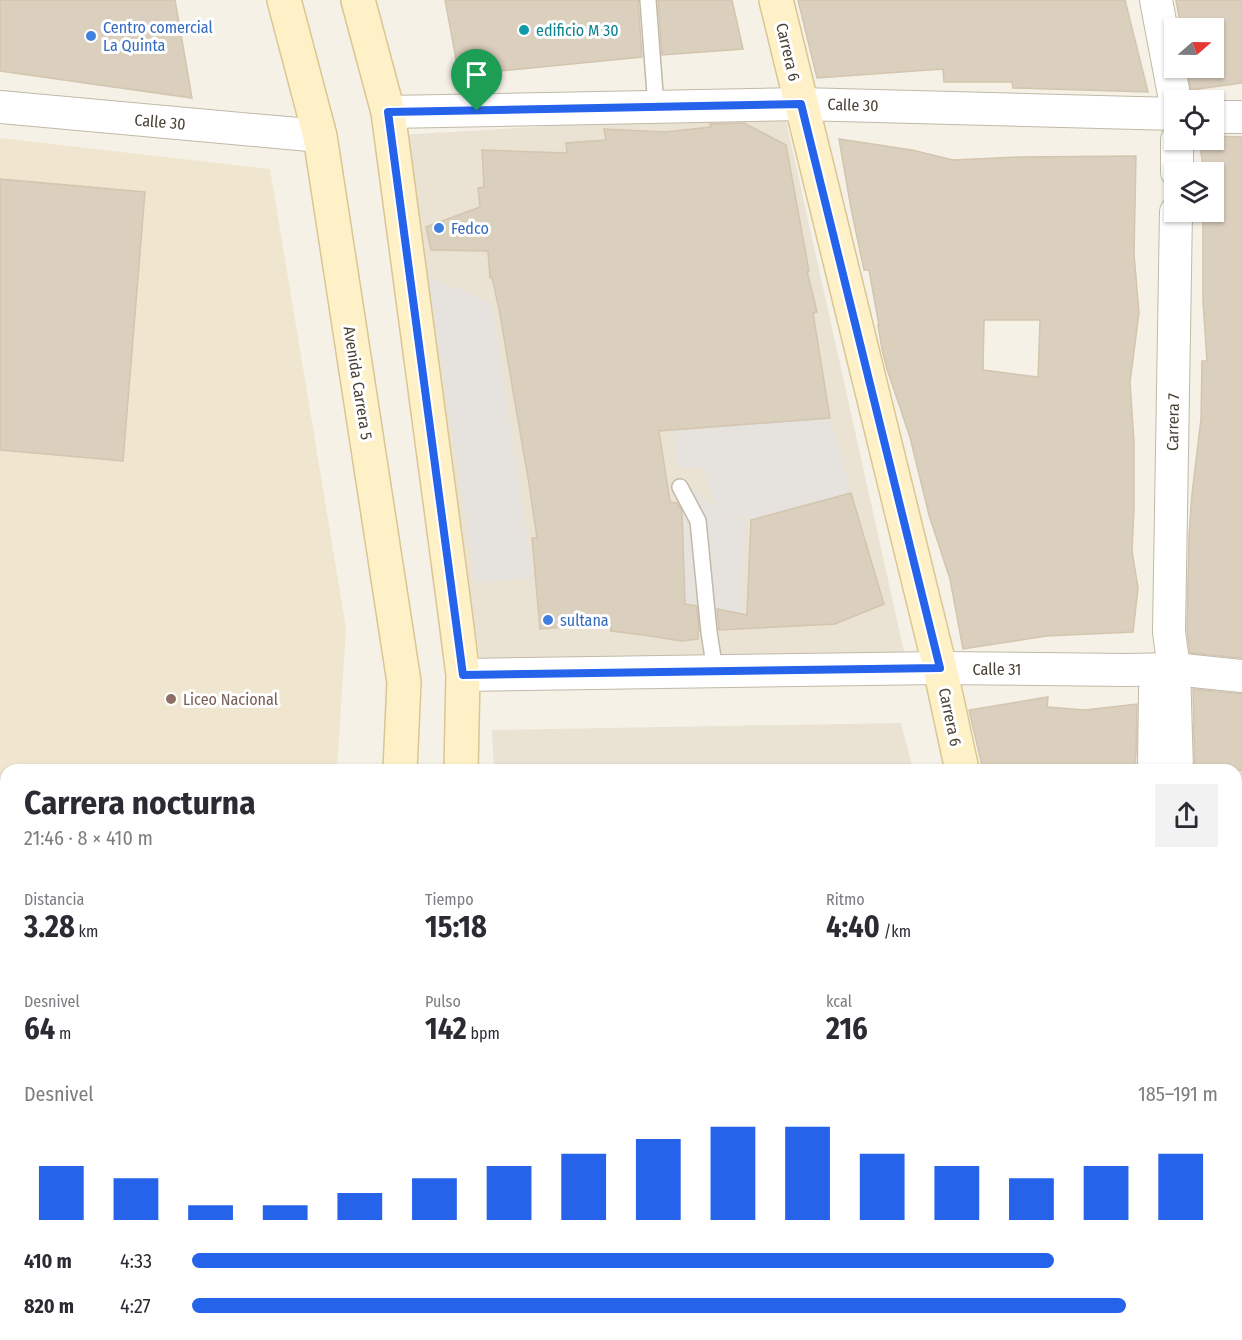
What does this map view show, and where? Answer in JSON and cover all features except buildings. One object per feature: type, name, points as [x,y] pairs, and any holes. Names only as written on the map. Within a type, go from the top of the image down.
[{"type":"main road","name":"Avenida Carrera 5","points":[[284,0],[320,136],[404,682],[400,764]]},
{"type":"main road","points":[[358,0],[388,112],[463,675],[461,764]]},
{"type":"main road","name":"Carrera 6","points":[[776,0],[940,668],[961,764]]},
{"type":"street","points":[[1156,0],[1173,90]]},
{"type":"street","name":"Calle 30","points":[[388,112],[801,104],[1164,114]]},
{"type":"street","name":"Calle 30","points":[[0,108],[320,136]]},
{"type":"street","points":[[1224,117],[1242,117]]},
{"type":"street","name":"Carrera 7","points":[[1154,764],[1154,708],[1165,669],[1169,632],[1176,222]]},
{"type":"street","name":"Calle 31","points":[[463,675],[940,668],[1165,669],[1242,676]]},
{"type":"street","name":"Carrera 7","points":[[1165,669],[1176,764]]},
{"type":"lane","points":[[648,0],[656,107]]},
{"type":"lane","points":[[680,487],[698,521],[715,671]]},
{"type":"shaded area","points":[[784,112],[905,656],[480,660],[400,135]]},
{"type":"shaded area","name":"Liceo Nacional","points":[[0,138],[270,169],[346,628],[337,764],[0,764]]},
{"type":"shaded area","points":[[428,276],[492,304],[533,578],[476,582]]},
{"type":"shaded area","points":[[830,418],[851,493],[751,520],[722,510],[745,522],[741,623],[702,625],[699,606],[685,604],[679,479],[716,507],[703,467],[677,468],[673,430]]},
{"type":"shaded area","points":[[971,709],[1242,726],[1242,764],[985,764]]},
{"type":"shaded area","points":[[901,723],[912,764],[494,764],[492,730]]},
{"type":"place","name":"edificio M 30","points":[[524,30]]},
{"type":"place","name":"Centro comercial La Quinta","points":[[91,36]]},
{"type":"place","name":"Fedco","points":[[439,228]]},
{"type":"place","name":"sultana","points":[[548,620]]},
{"type":"place","name":"Liceo Nacional","points":[[171,699]]},
{"type":"route","points":[[801,104],[940,668],[463,675],[388,112],[477,111],[801,104]]}]
